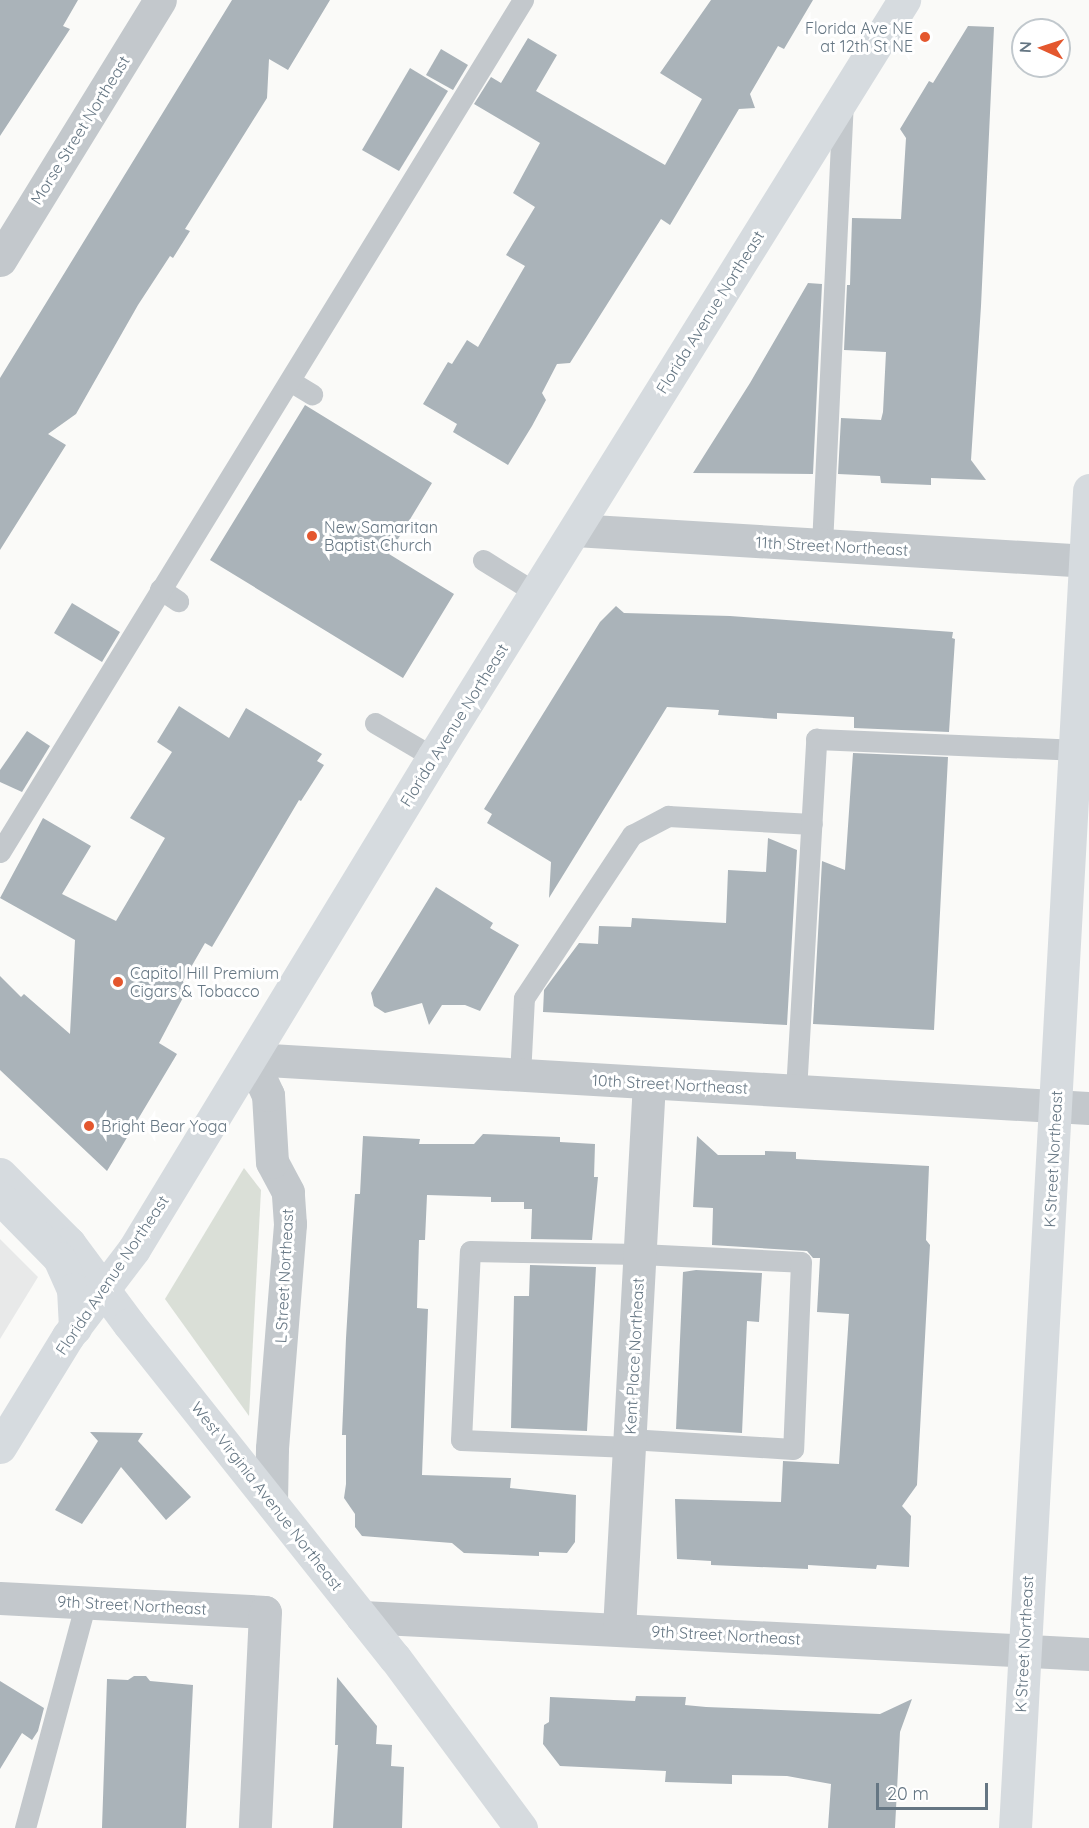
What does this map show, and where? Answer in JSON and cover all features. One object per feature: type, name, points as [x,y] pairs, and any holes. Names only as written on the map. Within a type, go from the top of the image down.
[{"type":"main road","name":"Florida Avenue Northeast","points":[[0,1447],[75,1328],[134,1249],[433,757],[844,93],[904,0]]},
{"type":"main road","name":"K Street Northeast","points":[[1015,1828],[1074,750],[1083,710],[1089,490]]},
{"type":"main road","name":"West Virginia Avenue Northeast","points":[[0,1174],[69,1243],[129,1324],[362,1617],[521,1828]]},
{"type":"main road","points":[[0,1197],[59,1258],[73,1289],[75,1328]]},
{"type":"street","name":"Morse Street Northeast","points":[[0,260],[160,0]]},
{"type":"street","name":"11th Street Northeast","points":[[575,530],[1087,561]]},
{"type":"street","name":"10th Street Northeast","points":[[251,1059],[1089,1108]]},
{"type":"street","name":"L Street Northeast","points":[[251,1059],[267,1095],[272,1162],[288,1192],[290,1224],[272,1448],[271,1501]]},
{"type":"street","name":"Kent Place Northeast","points":[[620,1629],[649,1083]]},
{"type":"street","name":"9th Street Northeast","points":[[0,1598],[265,1612],[255,1828]]},
{"type":"street","name":"9th Street Northeast","points":[[362,1617],[1089,1654]]},
{"type":"lane","points":[[0,852],[523,0]]},
{"type":"lane","points":[[822,545],[844,93]]},
{"type":"lane","points":[[290,381],[312,394]]},
{"type":"lane","points":[[483,560],[536,594]]},
{"type":"lane","points":[[160,589],[178,601]]},
{"type":"lane","points":[[375,723],[433,757]]},
{"type":"lane","points":[[796,1092],[816,739],[1074,750]]},
{"type":"lane","points":[[520,1076],[524,998],[632,835],[668,816],[812,824]]},
{"type":"lane","points":[[470,1251],[640,1254],[801,1262],[793,1449],[629,1443],[461,1440],[470,1251]]},
{"type":"lane","points":[[25,1828],[86,1602]]},
{"type":"shaded area","points":[[244,1168],[261,1190],[249,1416],[165,1299]]},
{"type":"shaded area","points":[[0,1239],[38,1277],[0,1339]]},
{"type":"building","points":[[0,0],[78,0],[63,26],[70,29],[0,136]]},
{"type":"building","points":[[232,0],[330,0],[288,70],[269,59],[267,98],[185,229],[190,231],[173,258],[170,256],[138,305],[76,414],[48,434],[66,445],[0,550],[0,378]]},
{"type":"building","points":[[711,0],[813,0],[784,49],[778,46],[750,94],[755,108],[739,109],[670,225],[661,219],[570,363],[557,364],[542,393],[546,400],[508,465],[453,432],[457,424],[423,404],[448,362],[452,364],[467,340],[478,347],[525,266],[506,255],[535,207],[513,193],[540,143],[474,104],[491,77],[501,83],[528,38],[557,55],[536,91],[665,165],[702,99],[660,73]]},
{"type":"building","points":[[968,26],[994,27],[981,306],[971,460],[986,480],[931,478],[931,485],[881,483],[880,476],[838,474],[841,418],[881,420],[883,412],[886,352],[844,350],[847,285],[850,285],[852,218],[901,219],[906,138],[900,129],[929,81],[933,83]]},
{"type":"building","points":[[441,49],[468,65],[453,90],[426,75]]},
{"type":"building","points":[[410,68],[448,91],[399,171],[362,150]]},
{"type":"building","points":[[808,283],[822,284],[813,474],[693,473],[750,383]]},
{"type":"building","name":"New Samaritan Baptist Church","points":[[305,405],[432,483],[389,554],[454,594],[403,678],[210,560]]},
{"type":"building","points":[[72,603],[120,632],[102,662],[54,633]]},
{"type":"building","points":[[616,606],[624,613],[730,616],[953,632],[952,638],[955,639],[949,732],[854,728],[854,717],[777,713],[777,719],[718,715],[719,710],[667,707],[549,898],[551,862],[487,823],[492,814],[484,809],[600,622]]},
{"type":"building","points":[[179,706],[229,738],[246,708],[322,754],[317,761],[324,765],[301,801],[299,800],[212,947],[205,943],[183,981],[186,992],[159,1043],[177,1054],[107,1171],[0,1070],[0,976],[21,997],[24,994],[70,1034],[75,940],[0,898],[43,818],[91,846],[62,894],[116,921],[165,838],[130,818],[172,752],[157,742]]},
{"type":"building","points":[[27,731],[50,746],[22,792],[0,782],[0,770]]},
{"type":"building","points":[[853,753],[948,757],[934,1030],[813,1024],[822,861],[845,870]]},
{"type":"building","points":[[768,838],[797,850],[787,1025],[543,1012],[544,990],[579,943],[598,944],[599,926],[631,927],[632,918],[726,923],[728,870],[766,872]]},
{"type":"building","points":[[436,887],[493,923],[490,928],[519,945],[480,1011],[465,1005],[442,1005],[429,1025],[422,1003],[385,1013],[374,1006],[371,993]]},
{"type":"building","points":[[483,1134],[560,1137],[560,1142],[595,1144],[594,1177],[598,1177],[592,1240],[531,1239],[532,1209],[524,1209],[524,1202],[491,1202],[491,1197],[427,1195],[425,1240],[419,1240],[417,1308],[428,1309],[422,1475],[511,1478],[510,1488],[576,1495],[575,1542],[567,1553],[539,1552],[539,1556],[464,1553],[452,1543],[362,1536],[355,1527],[355,1514],[344,1498],[346,1435],[342,1435],[346,1338],[355,1194],[360,1194],[363,1136],[420,1139],[419,1144],[474,1144]]},
{"type":"building","points":[[697,1136],[718,1155],[765,1155],[765,1151],[796,1152],[796,1159],[929,1166],[926,1240],[930,1245],[917,1485],[902,1506],[911,1516],[909,1567],[877,1565],[876,1569],[808,1565],[808,1569],[711,1565],[711,1561],[677,1559],[675,1499],[781,1502],[783,1461],[839,1464],[849,1314],[817,1312],[820,1258],[813,1258],[807,1251],[712,1245],[713,1208],[693,1207]]},
{"type":"building","points":[[530,1265],[596,1267],[587,1431],[511,1428],[514,1296],[529,1296]]},
{"type":"building","points":[[696,1270],[762,1273],[759,1322],[747,1321],[742,1433],[676,1429],[683,1272]]},
{"type":"building","points":[[90,1432],[143,1433],[138,1441],[191,1497],[166,1520],[121,1467],[82,1524],[55,1510],[98,1441]]},
{"type":"building","points":[[134,1676],[146,1676],[150,1681],[193,1685],[186,1828],[102,1828],[107,1679],[128,1680]]},
{"type":"building","points":[[337,1677],[377,1726],[376,1744],[392,1745],[391,1766],[404,1767],[402,1828],[333,1828],[338,1745],[335,1745]]},
{"type":"building","points":[[0,1681],[44,1708],[38,1731],[32,1740],[22,1733],[0,1769]]},
{"type":"building","points":[[636,1696],[686,1697],[685,1705],[706,1707],[880,1714],[912,1699],[900,1732],[895,1828],[828,1828],[831,1784],[787,1776],[732,1775],[732,1784],[665,1782],[666,1771],[560,1766],[543,1744],[544,1725],[549,1722],[550,1697],[635,1701]]},
{"type":"place","name":"Florida Ave NE at 12th St NE","points":[[925,37]]},
{"type":"place","name":"New Samaritan Baptist Church","points":[[312,536]]},
{"type":"place","name":"Capitol Hill Premium Cigars & Tobacco","points":[[118,982]]},
{"type":"place","name":"Bright Bear Yoga","points":[[89,1126]]}]
